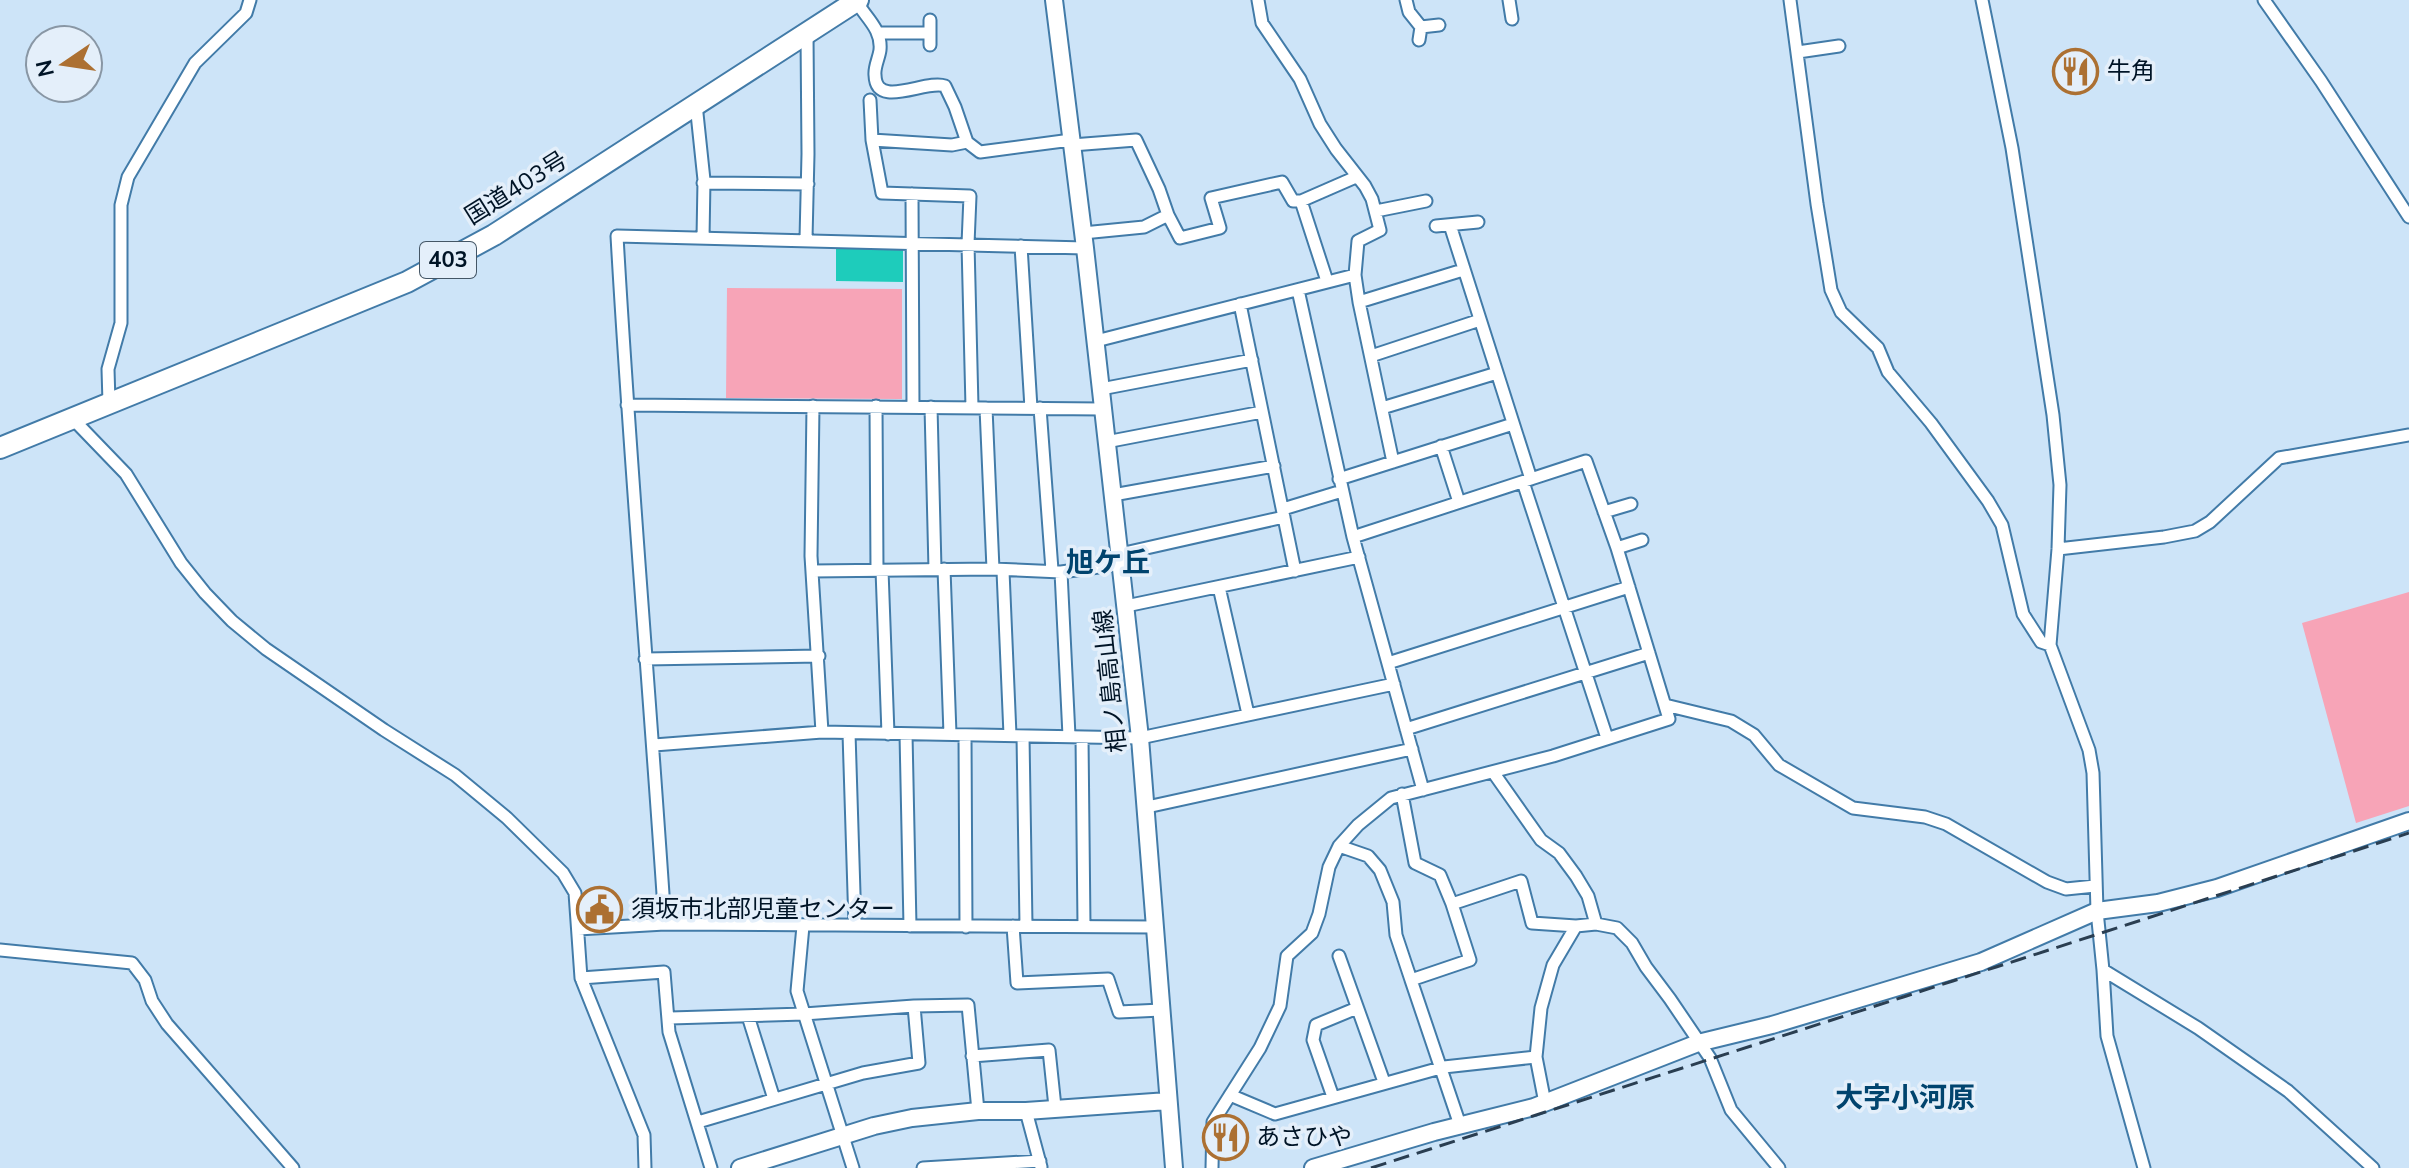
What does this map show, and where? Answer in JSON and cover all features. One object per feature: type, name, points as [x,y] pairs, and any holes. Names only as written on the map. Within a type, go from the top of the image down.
[{"type":"highway","name":"国道403号","points":[[0,448],[407,282],[494,235],[857,0]]},
{"type":"street","points":[[109,403],[108,369],[121,323],[121,205],[128,177],[195,63],[246,13],[250,0]]},
{"type":"street","points":[[857,0],[878,33],[880,51],[875,74],[877,85],[884,92],[895,93],[937,83],[945,86],[967,142],[980,152],[1136,140],[1181,243],[1220,228],[1211,198],[1282,182],[1293,201],[1301,201],[1356,177]]},
{"type":"street","name":"相ノ島高山線","points":[[1054,0],[1140,738],[1174,1168]]},
{"type":"street","points":[[1258,0],[1262,23],[1300,79],[1320,124],[1365,186],[1376,211],[1380,230],[1358,241],[1355,275],[1393,462]]},
{"type":"street","points":[[1406,0],[1420,34],[1439,25]]},
{"type":"street","points":[[1509,0],[1512,19]]},
{"type":"street","points":[[1790,0],[1831,290],[1841,312],[1878,348],[1888,372],[1931,423],[1988,501],[2002,525],[2023,614],[2041,642],[2050,645]]},
{"type":"street","points":[[1982,0],[2012,148],[2053,415],[2060,485],[2050,645],[2089,750],[2093,773],[2095,886],[2107,1036],[2144,1168]]},
{"type":"street","points":[[2264,0],[2405,203],[2409,217]]},
{"type":"street","points":[[878,33],[930,33]]},
{"type":"street","points":[[806,239],[807,35]]},
{"type":"street","points":[[1798,52],[1839,46]]},
{"type":"street","points":[[870,100],[872,140],[882,193],[970,196],[968,244],[972,407]]},
{"type":"street","points":[[696,104],[703,183],[703,238]]},
{"type":"street","points":[[872,140],[952,145],[967,142]]},
{"type":"street","points":[[703,183],[808,184]]},
{"type":"street","points":[[912,194],[913,407]]},
{"type":"street","points":[[1301,201],[1327,281]]},
{"type":"street","points":[[1376,211],[1426,201]]},
{"type":"street","points":[[665,924],[617,236],[1021,246],[1084,241],[1144,227],[1168,215]]},
{"type":"street","points":[[1436,226],[1478,222]]},
{"type":"street","points":[[1450,225],[1607,738]]},
{"type":"street","points":[[1021,246],[1036,408],[1076,736],[1084,926]]},
{"type":"street","points":[[1359,302],[1463,270]]},
{"type":"street","points":[[1096,341],[1355,275]]},
{"type":"street","points":[[1298,290],[1340,485],[1423,790]]},
{"type":"street","points":[[1240,304],[1295,571]]},
{"type":"street","points":[[1371,356],[1480,320]]},
{"type":"street","points":[[1101,389],[1252,360]]},
{"type":"street","points":[[1382,408],[1497,373]]},
{"type":"street","points":[[627,405],[1102,409]]},
{"type":"street","points":[[813,406],[812,571],[822,732]]},
{"type":"street","points":[[876,406],[888,734]]},
{"type":"street","points":[[931,407],[950,734]]},
{"type":"street","points":[[986,408],[998,570],[1016,735],[1017,983],[1108,979],[1119,1012],[1161,1010]]},
{"type":"street","points":[[1106,442],[1262,412]]},
{"type":"street","points":[[72,418],[126,474],[181,563],[232,621],[279,658],[455,775],[507,818],[563,873],[575,893],[581,978],[644,1135],[645,1168]]},
{"type":"street","points":[[812,571],[1056,571],[1120,559],[1284,513],[1393,462],[1513,424]]},
{"type":"street","points":[[2058,549],[2195,531],[2210,522],[2279,458],[2409,435]]},
{"type":"street","points":[[1441,446],[1459,502]]},
{"type":"street","points":[[1212,1168],[1213,1122],[1260,1048],[1280,1006],[1287,956],[1312,933],[1329,867],[1339,846],[1376,809],[1402,794],[1493,772],[1669,719],[1617,548],[1586,461],[1353,537]]},
{"type":"street","points":[[1113,495],[1274,466]]},
{"type":"street","points":[[1604,512],[1631,504]]},
{"type":"street","points":[[1617,548],[1642,540]]},
{"type":"street","points":[[1126,606],[1359,557]]},
{"type":"street","points":[[1219,587],[1248,714]]},
{"type":"street","points":[[1388,663],[1629,587]]},
{"type":"street","points":[[1406,729],[1649,653]]},
{"type":"street","points":[[645,659],[819,656]]},
{"type":"street","points":[[654,745],[822,732],[1140,738],[1394,684]]},
{"type":"street","points":[[1665,705],[1731,721],[1754,735],[1779,765],[1853,808],[1925,817],[1946,824],[2047,882],[2066,889],[2095,886]]},
{"type":"street","points":[[849,733],[855,925]]},
{"type":"street","points":[[906,734],[910,926]]},
{"type":"street","points":[[965,735],[966,927]]},
{"type":"street","points":[[1147,807],[1412,749]]},
{"type":"street","points":[[1493,772],[1541,840],[1559,853],[1576,876],[1588,896],[1596,924]]},
{"type":"street","points":[[1402,794],[1415,863],[1440,875],[1470,960],[1411,980]]},
{"type":"street","points":[[1313,1168],[1545,1103],[1698,1043],[1772,1025],[1981,962],[2097,911],[2158,903],[2217,888],[2409,821]]},
{"type":"street","points":[[1339,846],[1368,856],[1380,870],[1393,902],[1396,935],[1460,1125]]},
{"type":"street","points":[[1452,904],[1521,881],[1532,923],[1596,924],[1617,928],[1632,943],[1710,1058],[1731,1110],[1779,1168]]},
{"type":"street","points":[[578,929],[665,924],[1156,927]]},
{"type":"street","points":[[803,926],[797,991],[853,1168]]},
{"type":"street","points":[[1545,1103],[1536,1057],[1541,1008],[1553,965],[1576,926]]},
{"type":"street","points":[[0,950],[132,963],[145,980],[152,1001],[167,1024],[293,1168]]},
{"type":"street","points":[[1339,956],[1384,1082]]},
{"type":"street","points":[[2103,970],[2198,1028],[2288,1091],[2373,1168]]},
{"type":"street","points":[[581,978],[664,972],[669,1032],[711,1168]]},
{"type":"street","points":[[670,1018],[968,1005],[978,1111]]},
{"type":"street","points":[[698,1122],[863,1073],[919,1063],[914,1006]]},
{"type":"street","points":[[1333,1097],[1313,1040],[1316,1025],[1357,1008]]},
{"type":"street","points":[[748,1016],[774,1099]]},
{"type":"street","points":[[972,1056],[1049,1050],[1055,1107]]},
{"type":"street","points":[[1230,1095],[1275,1114],[1440,1068],[1536,1057]]},
{"type":"street","points":[[740,1168],[912,1118],[978,1111],[1026,1111],[1168,1101]]},
{"type":"street","points":[[923,1168],[1041,1164],[1026,1111]]},
{"type":"shaded area","points":[[836,248],[903,248],[903,282],[836,281]]},
{"type":"shaded area","points":[[727,288],[902,289],[902,399],[726,398]]},
{"type":"shaded area","points":[[2409,592],[2409,806],[2356,823],[2302,623]]},
{"type":"railway","points":[[1371,1168],[2409,833]]},
{"type":"place","name":"牛角","points":[[2076,71]]},
{"type":"place","name":"須坂市北部児童センター","points":[[600,909]]},
{"type":"place","name":"あさひや","points":[[1225,1137]]},
{"type":"district","name":"旭ケ丘","points":[[1108,563]]},
{"type":"district","name":"大字小河原","points":[[1905,1098]]}]
